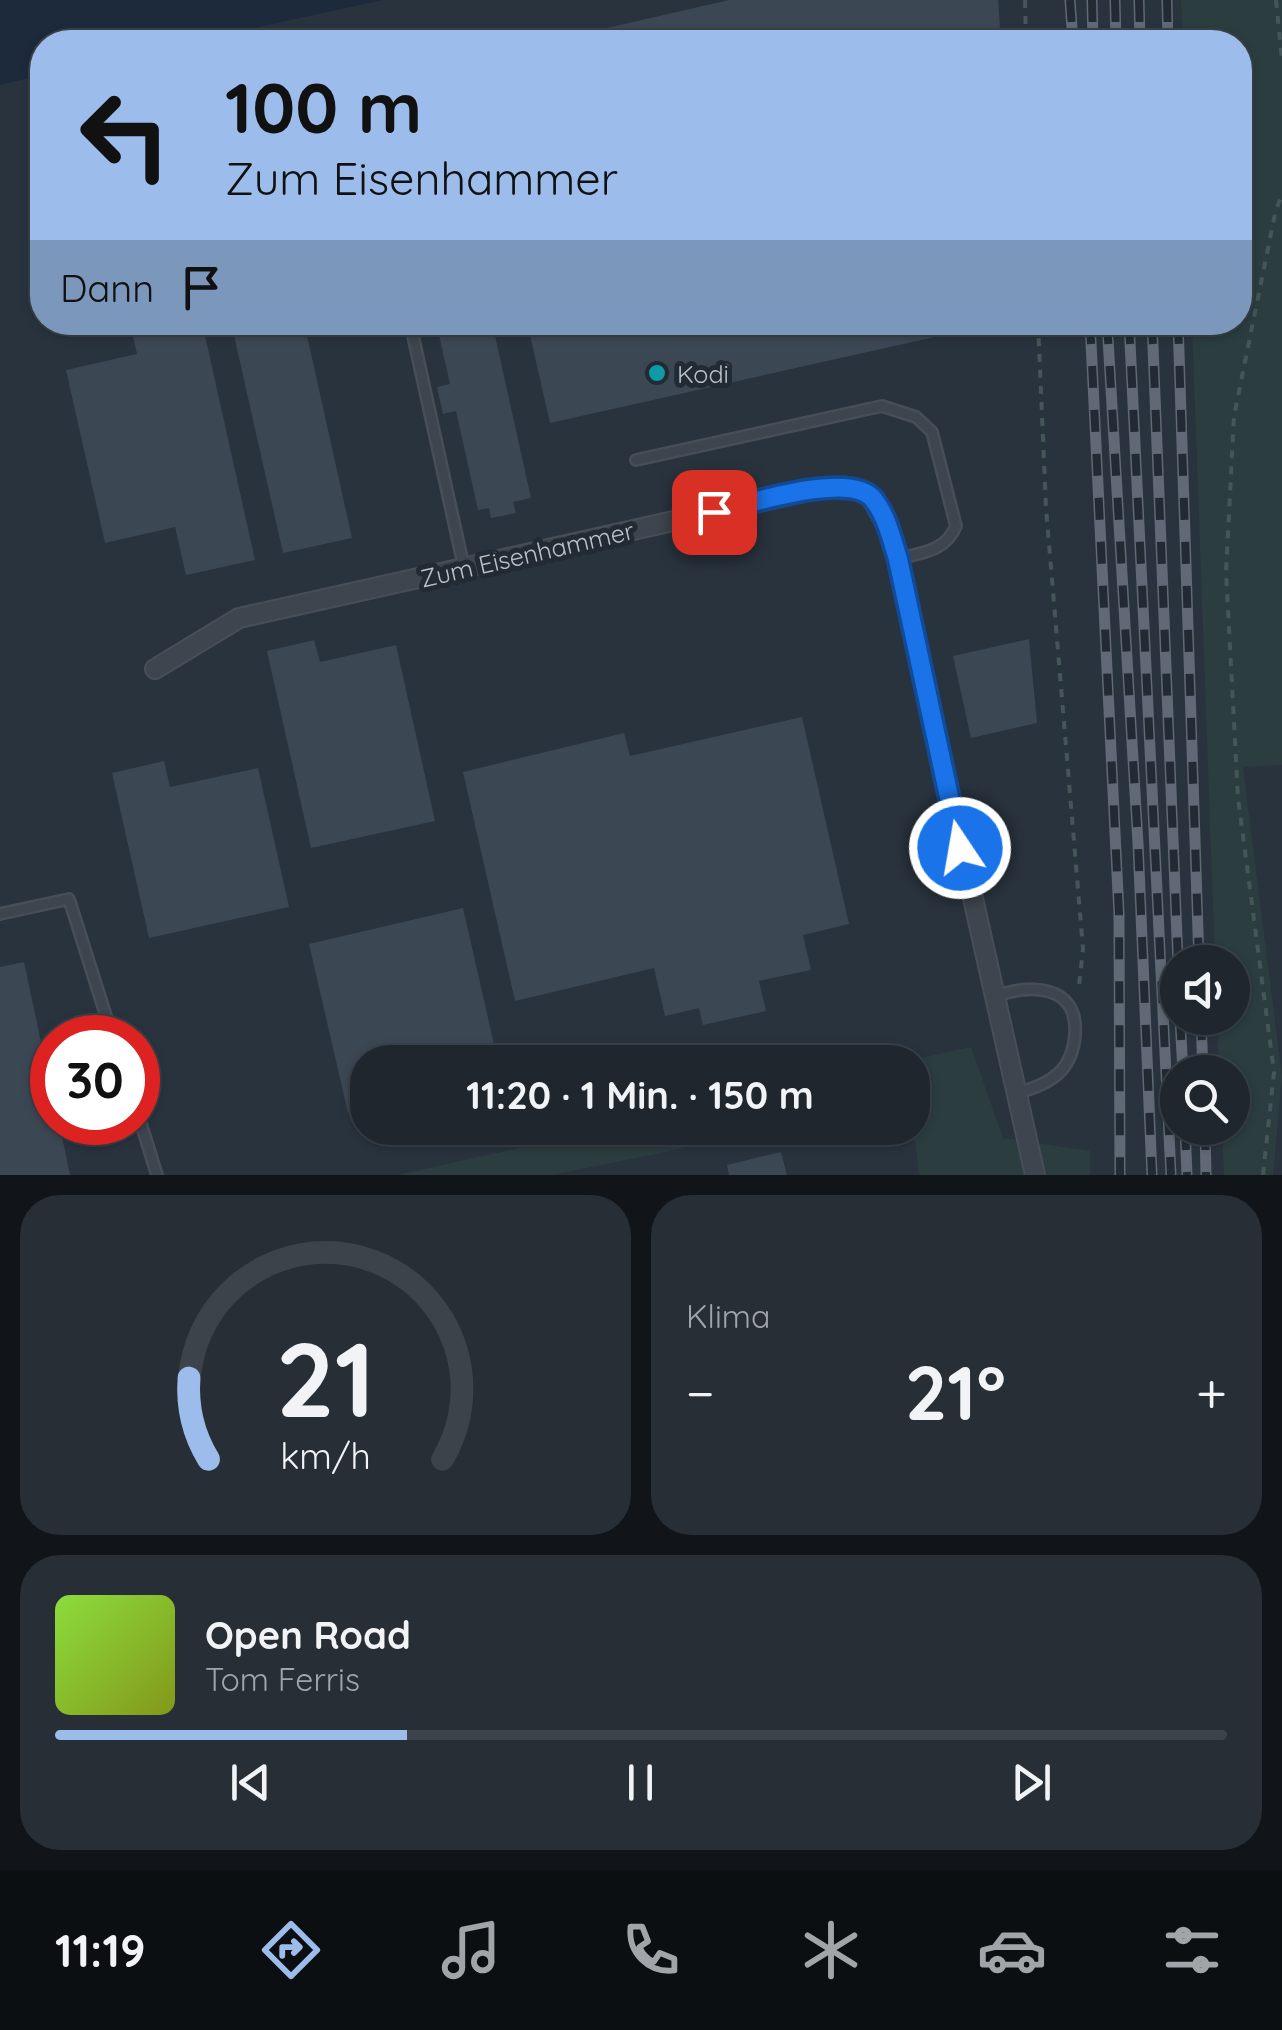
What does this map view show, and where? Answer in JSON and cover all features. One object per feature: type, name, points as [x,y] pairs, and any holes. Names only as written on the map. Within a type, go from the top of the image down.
[{"type":"street","name":"Zum Eisenhammer","points":[[155,669],[239,618],[836,487],[862,491],[874,500],[898,559],[993,954],[994,997],[1035,1175]]},
{"type":"lane","points":[[413,335],[464,568]]},
{"type":"lane","points":[[636,460],[882,406],[916,416],[932,432],[956,526],[952,538],[943,546],[898,559]]},
{"type":"lane","points":[[0,914],[69,899],[106,1015]]},
{"type":"lane","points":[[994,997],[1037,989],[1066,1000],[1075,1021],[1072,1054],[1066,1066],[1050,1080],[1018,1093]]},
{"type":"lane","points":[[148,1145],[157,1175]]},
{"type":"path","points":[[1024,0],[1025,30]]},
{"type":"path","points":[[1276,0],[1282,60]]},
{"type":"path","points":[[1252,325],[1274,214],[1282,193]]},
{"type":"path","points":[[1039,335],[1046,508],[1084,949],[1079,986],[1066,1000]]},
{"type":"path","points":[[1250,335],[1234,416],[1226,572],[1238,798],[1274,1072],[1263,1175]]},
{"type":"shaded area","points":[[1181,0],[1282,0],[1282,765],[1243,767],[1282,1077],[1273,1175],[1224,1175],[1223,1145],[1250,1145],[1250,1055],[1218,1055],[1218,1035],[1250,1035],[1250,945],[1214,945],[1192,335],[1252,335],[1252,30],[1182,30]]},
{"type":"shaded area","points":[[971,1047],[1003,1138],[1090,1151],[1090,1175],[919,1175],[915,1145],[930,1145],[930,1056]]},
{"type":"shaded area","points":[[533,1145],[699,1145],[552,1175],[397,1175]]},
{"type":"water","points":[[0,0],[383,0],[245,30],[30,30],[30,78],[0,85]]},
{"type":"building","points":[[729,0],[998,0],[1000,30],[598,30]]},
{"type":"building","points":[[133,335],[205,335],[255,560],[186,575],[175,527],[105,543],[66,370],[137,354]]},
{"type":"building","points":[[234,335],[307,335],[352,538],[283,553]]},
{"type":"building","points":[[439,335],[495,335],[531,498],[513,502],[516,513],[491,518],[489,508],[478,510],[456,411],[443,414],[437,387],[450,384]]},
{"type":"building","name":"Kodi","points":[[530,335],[944,335],[550,423]]},
{"type":"building","points":[[1029,639],[1037,723],[971,738],[953,656]]},
{"type":"building","points":[[314,640],[320,662],[396,645],[435,821],[311,848],[267,651]]},
{"type":"building","points":[[802,717],[849,924],[803,935],[811,970],[759,981],[766,1011],[703,1025],[699,1008],[665,1016],[654,968],[515,1001],[463,772],[624,733],[630,756]]},
{"type":"building","points":[[164,761],[170,787],[258,768],[289,907],[149,938],[112,773]]},
{"type":"building","points":[[463,908],[494,1045],[350,1045],[348,1113],[309,944]]},
{"type":"building","points":[[24,962],[35,1015],[30,1015],[30,1145],[64,1145],[70,1175],[0,1175],[0,967]]},
{"type":"building","points":[[781,1152],[787,1175],[729,1175],[727,1165]]},
{"type":"railway","points":[[1070,0],[1072,30]]},
{"type":"railway","points":[[1092,0],[1093,30]]},
{"type":"railway","points":[[1115,0],[1116,30]]},
{"type":"railway","points":[[1139,0],[1140,30]]},
{"type":"railway","points":[[1167,0],[1168,30]]},
{"type":"railway","points":[[1091,335],[1119,914],[1120,1175]]},
{"type":"railway","points":[[1108,335],[1138,843],[1152,1175]]},
{"type":"railway","points":[[1130,335],[1171,1175]]},
{"type":"railway","points":[[1153,335],[1177,945]]},
{"type":"railway","points":[[1178,335],[1198,945]]},
{"type":"railway","points":[[1181,1035],[1182,1055]]},
{"type":"railway","points":[[1202,1035],[1202,1055]]},
{"type":"railway","points":[[1186,1145],[1187,1175]]},
{"type":"railway","points":[[1205,1145],[1206,1175]]},
{"type":"place","name":"Kodi","points":[[657,373]]},
{"type":"route","points":[[714,512],[820,488],[850,488],[874,500],[898,559],[960,848]]}]
